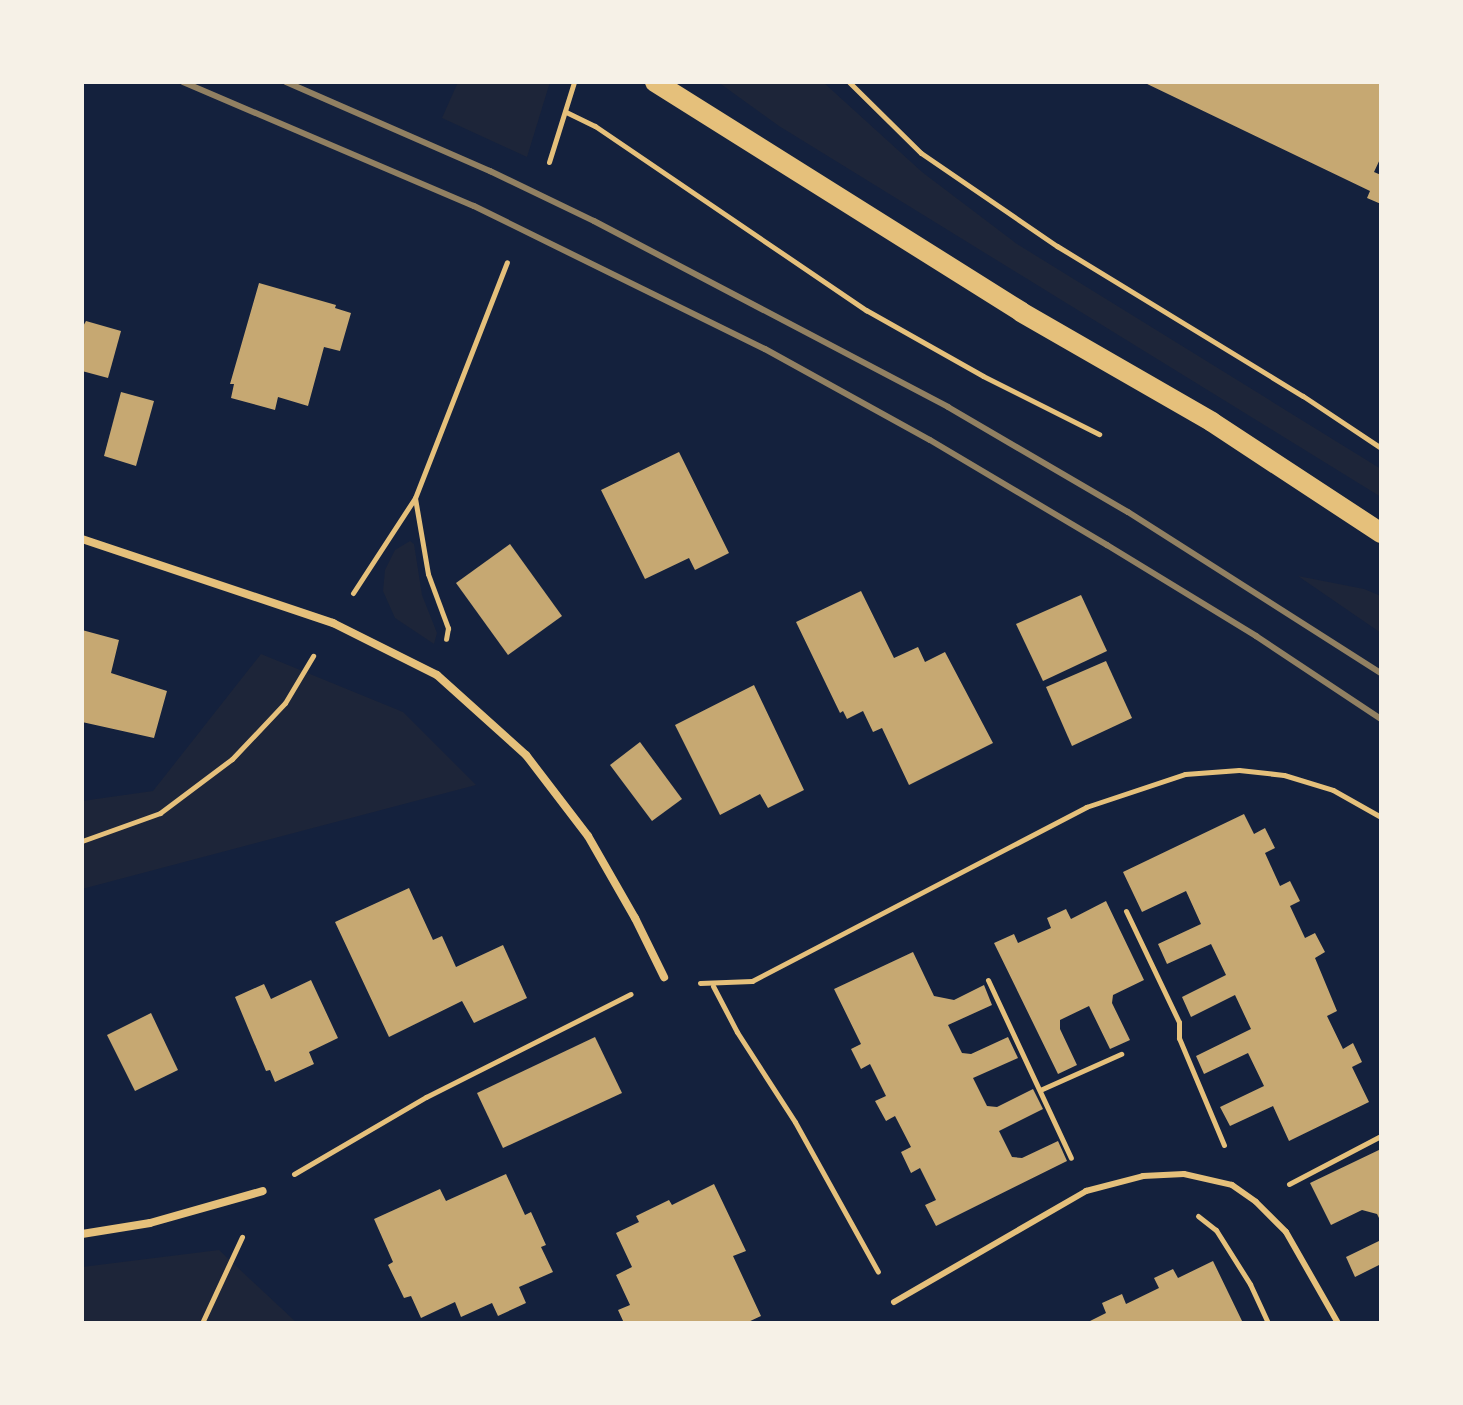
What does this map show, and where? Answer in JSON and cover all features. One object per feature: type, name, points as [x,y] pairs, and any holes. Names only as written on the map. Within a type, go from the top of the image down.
[{"type":"main road","points":[[662,86],[1021,312],[1212,422],[1381,533]]},
{"type":"street","points":[[82,539],[333,623],[437,675],[526,755],[588,836],[635,918],[664,977]]},
{"type":"street","points":[[82,1234],[150,1223],[263,1191]]},
{"type":"lane","points":[[894,1302],[1086,1191],[1109,1183],[1184,1174],[1232,1185],[1256,1202],[1286,1232],[1338,1323]]},
{"type":"path","points":[[549,162],[574,82]]},
{"type":"path","points":[[849,82],[933,161],[1057,246],[1303,396],[1381,448]]},
{"type":"path","points":[[566,112],[595,126],[866,310],[983,376],[1099,434]]},
{"type":"path","points":[[82,841],[160,813],[232,759],[285,703],[415,498],[507,262]]},
{"type":"path","points":[[415,498],[428,574],[448,628],[437,675]]},
{"type":"path","points":[[202,1323],[263,1191],[426,1097],[664,977],[713,986],[752,981],[1086,807],[1185,774],[1239,770],[1284,775],[1333,790],[1381,817]]},
{"type":"path","points":[[1126,911],[1179,1022],[1179,1038],[1229,1157],[1232,1185]]},
{"type":"path","points":[[988,980],[1086,1191]]},
{"type":"path","points":[[713,986],[737,1032],[795,1122],[894,1302]]},
{"type":"path","points":[[1040,1090],[1121,1054]]},
{"type":"path","points":[[1256,1202],[1381,1136]]},
{"type":"path","points":[[1152,1176],[1216,1230],[1250,1284],[1268,1323]]},
{"type":"shaded area","points":[[458,82],[550,82],[527,157],[442,118]]},
{"type":"shaded area","points":[[718,82],[823,82],[922,172],[1017,244],[1381,469],[1381,497],[779,126]]},
{"type":"shaded area","points":[[410,541],[414,544],[422,595],[437,633],[434,644],[395,618],[383,591],[385,570],[395,550]]},
{"type":"shaded area","points":[[1298,576],[1364,589],[1381,596],[1381,633]]},
{"type":"shaded area","points":[[261,654],[403,712],[476,785],[82,889],[82,801],[153,791]]},
{"type":"shaded area","points":[[219,1250],[297,1323],[82,1323],[82,1267]]},
{"type":"building","points":[[1143,82],[1381,82],[1381,157],[1374,172],[1381,175],[1381,204],[1367,198],[1370,191]]},
{"type":"building","points":[[259,283],[336,305],[335,308],[351,313],[340,351],[324,347],[308,406],[278,397],[275,410],[231,398],[234,384],[230,384]]},
{"type":"building","points":[[86,321],[121,331],[108,378],[82,371],[82,328]]},
{"type":"building","points":[[121,392],[154,401],[136,466],[104,456]]},
{"type":"building","points":[[679,452],[729,553],[695,570],[689,558],[645,579],[601,490]]},
{"type":"building","points":[[510,544],[562,616],[508,655],[456,583]]},
{"type":"building","points":[[861,591],[894,658],[918,647],[925,662],[945,652],[993,743],[909,785],[882,728],[873,732],[863,711],[847,719],[843,711],[840,713],[796,622]]},
{"type":"building","points":[[1081,595],[1107,651],[1043,681],[1016,624]]},
{"type":"building","points":[[82,630],[119,640],[111,673],[167,691],[154,738],[82,722]]},
{"type":"building","points":[[1106,661],[1132,718],[1072,746],[1046,687]]},
{"type":"building","points":[[754,685],[804,790],[768,808],[760,794],[720,815],[675,725]]},
{"type":"building","points":[[640,742],[682,799],[652,821],[610,765]]},
{"type":"building","points":[[1244,814],[1254,834],[1265,828],[1275,848],[1265,853],[1280,886],[1290,881],[1300,901],[1290,906],[1305,938],[1315,933],[1325,952],[1315,958],[1337,1011],[1327,1016],[1343,1049],[1353,1043],[1362,1062],[1352,1067],[1369,1102],[1289,1141],[1273,1106],[1230,1126],[1220,1107],[1264,1086],[1248,1053],[1204,1074],[1196,1056],[1251,1029],[1235,995],[1191,1017],[1182,997],[1226,975],[1211,944],[1167,964],[1158,944],[1201,924],[1186,891],[1142,912],[1123,872]]},
{"type":"building","points":[[409,888],[433,940],[442,936],[456,967],[503,945],[527,998],[474,1023],[462,1001],[389,1037],[335,922]]},
{"type":"building","points":[[1106,901],[1144,980],[1113,995],[1112,1003],[1130,1040],[1110,1049],[1089,1006],[1060,1020],[1060,1029],[1077,1065],[1058,1074],[994,943],[1014,934],[1018,943],[1051,928],[1047,918],[1066,909],[1071,919]]},
{"type":"building","points":[[913,952],[934,996],[954,1000],[984,985],[992,1005],[948,1025],[962,1053],[971,1054],[1008,1037],[1018,1058],[973,1078],[987,1106],[997,1107],[1033,1089],[1043,1109],[999,1131],[1012,1157],[1022,1158],[1058,1141],[1067,1161],[936,1226],[925,1205],[936,1200],[920,1168],[911,1173],[901,1152],[911,1147],[895,1116],[886,1121],[875,1101],[886,1096],[870,1064],[861,1069],[851,1049],[861,1044],[834,989]]},
{"type":"building","points":[[311,980],[338,1038],[309,1052],[314,1064],[275,1082],[270,1070],[266,1071],[235,997],[264,984],[271,999]]},
{"type":"building","points":[[151,1013],[178,1070],[135,1091],[107,1035]]},
{"type":"building","points":[[595,1037],[622,1093],[503,1148],[477,1093]]},
{"type":"building","points":[[1381,1149],[1381,1222],[1377,1214],[1362,1210],[1331,1225],[1310,1183]]},
{"type":"building","points":[[506,1174],[525,1215],[531,1212],[546,1245],[541,1247],[553,1272],[519,1287],[526,1303],[498,1316],[492,1303],[461,1317],[455,1302],[421,1318],[411,1296],[404,1298],[388,1265],[393,1262],[374,1219],[440,1189],[446,1201]]},
{"type":"building","points":[[714,1184],[746,1251],[733,1256],[761,1316],[746,1323],[624,1323],[618,1310],[630,1305],[616,1275],[632,1267],[616,1233],[639,1222],[636,1216],[669,1200],[672,1205]]},
{"type":"building","points":[[1381,1240],[1381,1264],[1355,1277],[1346,1257]]},
{"type":"building","points":[[1213,1261],[1243,1323],[1086,1323],[1106,1313],[1102,1303],[1122,1294],[1126,1304],[1159,1288],[1154,1278],[1173,1269],[1178,1278]]},
{"type":"railway","points":[[183,82],[474,206],[765,349],[930,440],[1107,545],[1256,636],[1381,719]]},
{"type":"railway","points":[[286,82],[490,171],[594,221],[948,407],[1128,512],[1381,673]]}]
